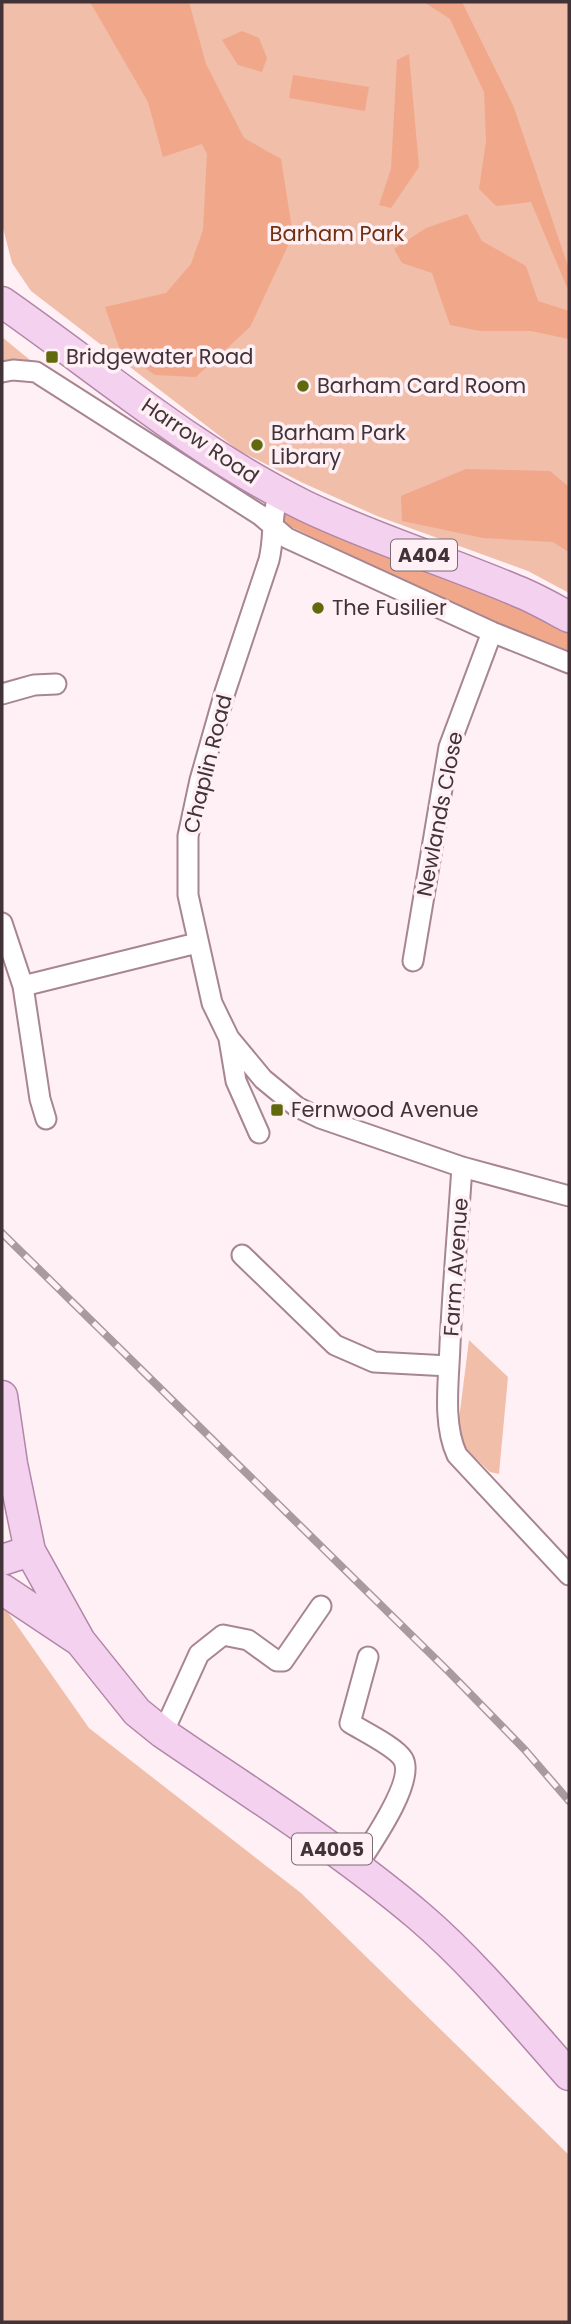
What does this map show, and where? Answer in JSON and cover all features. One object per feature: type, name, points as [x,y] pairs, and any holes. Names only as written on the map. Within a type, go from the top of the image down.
[{"type":"main road","name":"Harrow Road","points":[[2,302],[230,465],[279,492],[358,529],[520,592],[569,617]]},
{"type":"main road","name":"A4005","points":[[2,1396],[12,1464],[30,1551],[80,1641],[137,1712],[163,1733],[357,1866],[421,1918],[474,1970],[569,2075]]},
{"type":"main road","points":[[2,1560],[30,1551]]},
{"type":"main road","name":"A4005","points":[[2,1590],[80,1641]]},
{"type":"street","name":"Harrow Road","points":[[2,372],[36,372],[260,515],[286,538],[492,632],[569,663]]},
{"type":"street","name":"Chaplin Road","points":[[279,492],[269,560],[225,692],[200,780],[188,836],[188,895],[212,1003],[229,1038],[263,1079],[297,1107],[320,1118],[463,1167],[569,1196]]},
{"type":"street","name":"Newlands Close","points":[[413,961],[449,747],[492,632]]},
{"type":"street","points":[[2,694],[34,685],[56,684]]},
{"type":"street","points":[[2,922],[23,986],[40,1099],[46,1119]]},
{"type":"street","points":[[23,986],[197,943]]},
{"type":"street","name":"Chaplin Road","points":[[229,1038],[236,1081],[259,1133]]},
{"type":"street","name":"Farm Avenue","points":[[463,1167],[454,1264],[449,1366],[450,1440],[457,1455],[569,1575]]},
{"type":"street","name":"Farm Avenue","points":[[242,1255],[335,1345],[374,1362],[449,1366]]},
{"type":"street","points":[[163,1733],[199,1654],[223,1635],[248,1640],[277,1661],[283,1661],[321,1606]]},
{"type":"street","points":[[357,1866],[388,1816],[404,1778],[406,1766],[401,1756],[350,1723],[368,1657]]},
{"type":"green space","name":"Barham Park","points":[[2,2],[569,2],[569,593],[528,571],[377,516],[238,450],[31,291],[12,263],[2,224]]},
{"type":"green space","points":[[2,337],[30,360],[2,362]]},
{"type":"green space","points":[[469,1340],[508,1377],[499,1474],[490,1472],[459,1440],[458,1427]]},
{"type":"green space","points":[[2,1604],[89,1728],[301,1893],[569,2155],[569,2322],[2,2322]]},
{"type":"shaded area","points":[[90,2],[189,2],[206,64],[244,138],[281,159],[293,235],[250,327],[196,377],[155,375],[120,350],[105,307],[166,293],[191,264],[203,230],[207,154],[202,144],[163,157],[148,102]]},
{"type":"shaded area","points":[[424,2],[462,2],[513,105],[569,269],[569,292],[531,202],[496,206],[479,189],[486,141],[484,92],[450,19]]},
{"type":"shaded area","points":[[242,31],[259,38],[267,58],[262,72],[238,65],[222,40]]},
{"type":"shaded area","points":[[409,54],[419,167],[391,208],[379,205],[391,169],[397,60]]},
{"type":"shaded area","points":[[293,75],[369,87],[365,111],[289,98]]},
{"type":"shaded area","points":[[467,214],[482,241],[526,266],[538,301],[569,311],[569,339],[531,331],[480,331],[450,325],[432,273],[402,263],[394,249],[426,228]]},
{"type":"shaded area","points":[[466,469],[550,471],[569,487],[569,552],[553,542],[483,538],[402,521],[401,496]]},
{"type":"shaded area","points":[[284,513],[532,613],[569,633],[569,652],[486,619],[283,523]]},
{"type":"railway","points":[[2,1233],[450,1673],[525,1750],[569,1801]]},
{"type":"place","name":"Bridgewater Road","points":[[52,357]]},
{"type":"place","name":"Barham Card Room","points":[[303,386]]},
{"type":"place","name":"Barham Park Library","points":[[257,445]]},
{"type":"place","name":"The Fusilier","points":[[318,608]]},
{"type":"place","name":"Fernwood Avenue","points":[[277,1110]]}]
